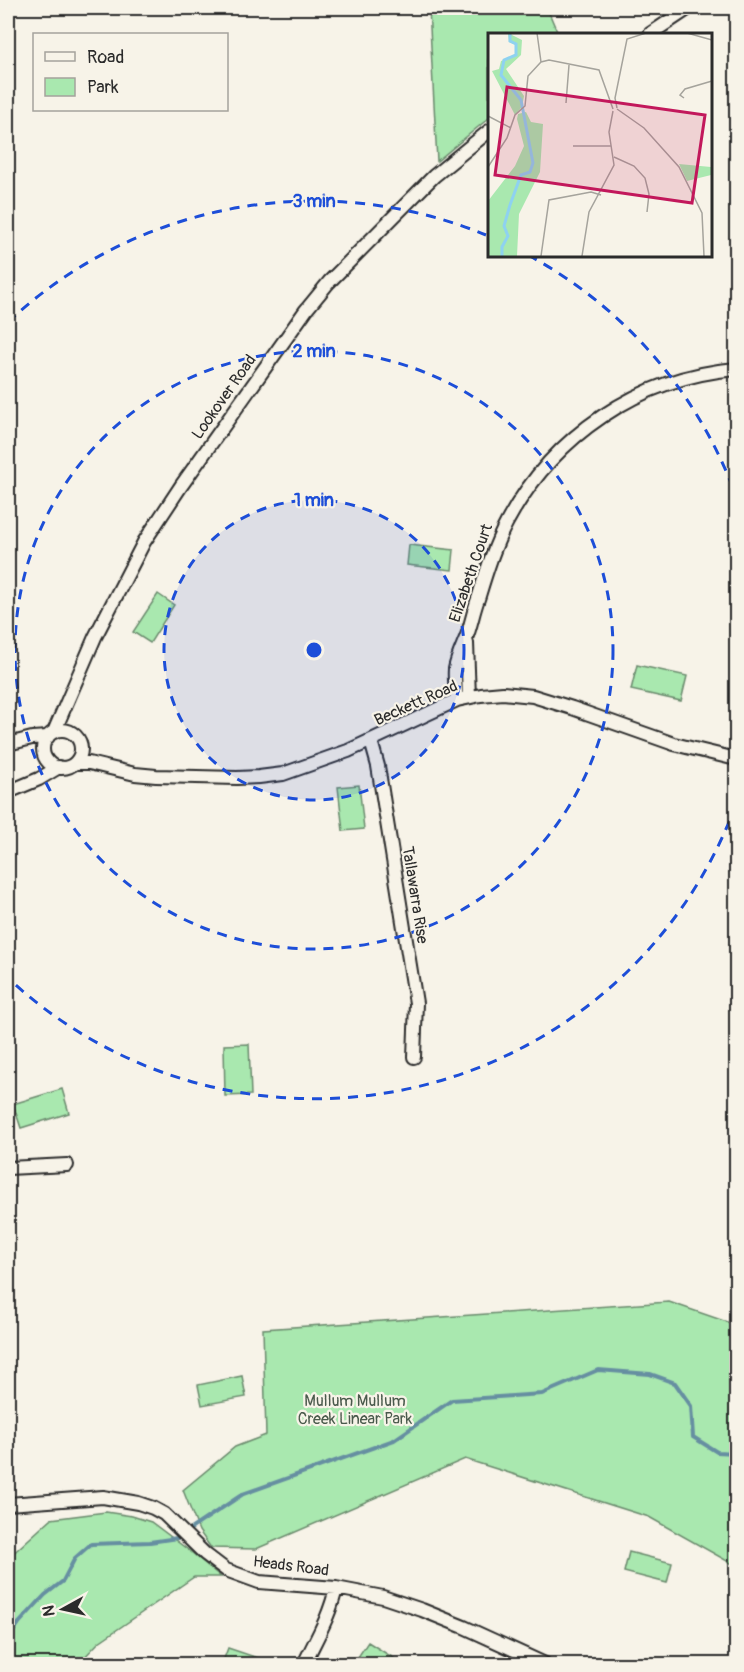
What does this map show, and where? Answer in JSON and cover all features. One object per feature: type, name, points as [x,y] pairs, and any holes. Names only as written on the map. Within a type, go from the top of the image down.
[{"type":"street","points":[[652,33],[689,8]]},
{"type":"street","name":"Lookover Road","points":[[48,744],[95,637],[144,542],[306,310],[329,282],[426,184],[488,132]]},
{"type":"street","name":"Elizabeth Court","points":[[463,699],[455,669],[457,659],[467,636],[496,544],[531,484],[547,464],[568,442],[592,423],[633,397],[690,376],[736,369]]},
{"type":"street","name":"Beckett Road","points":[[75,763],[156,776],[259,777],[291,771],[348,751],[463,699],[503,693],[533,696],[674,744],[736,759]]},
{"type":"street","name":"Lookover Road","points":[[69,699],[70,731]]},
{"type":"street","points":[[39,779],[48,744],[59,730],[70,731],[79,739],[81,750],[75,763],[67,767],[59,767],[53,765],[48,744]]},
{"type":"street","name":"Tallawarra Rise","points":[[371,741],[378,766],[416,1003],[414,1056]]},
{"type":"street","points":[[13,743],[48,744]]},
{"type":"street","name":"Beckett Road","points":[[81,750],[107,767]]},
{"type":"street","points":[[8,792],[39,779],[59,767]]},
{"type":"street","points":[[8,1168],[67,1165]]},
{"type":"street","name":"Heads Road","points":[[8,1504],[103,1497],[138,1503],[164,1514],[199,1549],[220,1566],[250,1579],[274,1584],[336,1588],[382,1597],[422,1610],[482,1635],[545,1665]]},
{"type":"street","points":[[304,1665],[331,1610],[336,1588]]},
{"type":"green space","points":[[429,8],[547,8],[558,33],[488,33],[488,119],[437,161]]},
{"type":"green space","points":[[409,545],[454,550],[452,570],[407,565]]},
{"type":"green space","points":[[158,594],[174,605],[150,643],[133,632]]},
{"type":"green space","points":[[637,665],[687,676],[681,701],[631,690]]},
{"type":"green space","points":[[359,785],[364,829],[343,831],[338,787]]},
{"type":"green space","points":[[249,1044],[251,1095],[225,1096],[224,1045]]},
{"type":"green space","points":[[62,1089],[69,1113],[21,1128],[13,1104]]},
{"type":"green space","name":"Mullum Mullum Creek Linear Park","points":[[669,1302],[736,1325],[736,1566],[649,1517],[465,1459],[256,1549],[211,1548],[199,1531],[183,1490],[235,1447],[266,1435],[263,1329]]},
{"type":"green space","points":[[242,1376],[246,1397],[202,1405],[198,1385]]},
{"type":"green space","points":[[106,1512],[151,1522],[221,1577],[194,1577],[99,1642],[78,1664],[8,1664],[8,1558],[51,1519]]},
{"type":"green space","points":[[629,1552],[672,1563],[667,1583],[624,1572]]},
{"type":"green space","points":[[368,1642],[403,1664],[370,1664],[358,1657]]},
{"type":"green space","points":[[228,1648],[270,1662],[269,1664],[222,1664]]},
{"type":"waterway","points":[[8,1639],[19,1623],[45,1595],[63,1581],[75,1558],[91,1544],[150,1542],[177,1538],[243,1494],[394,1440],[452,1400],[542,1394],[598,1370],[650,1374],[675,1383],[691,1406],[693,1437],[717,1452],[736,1453]]}]
